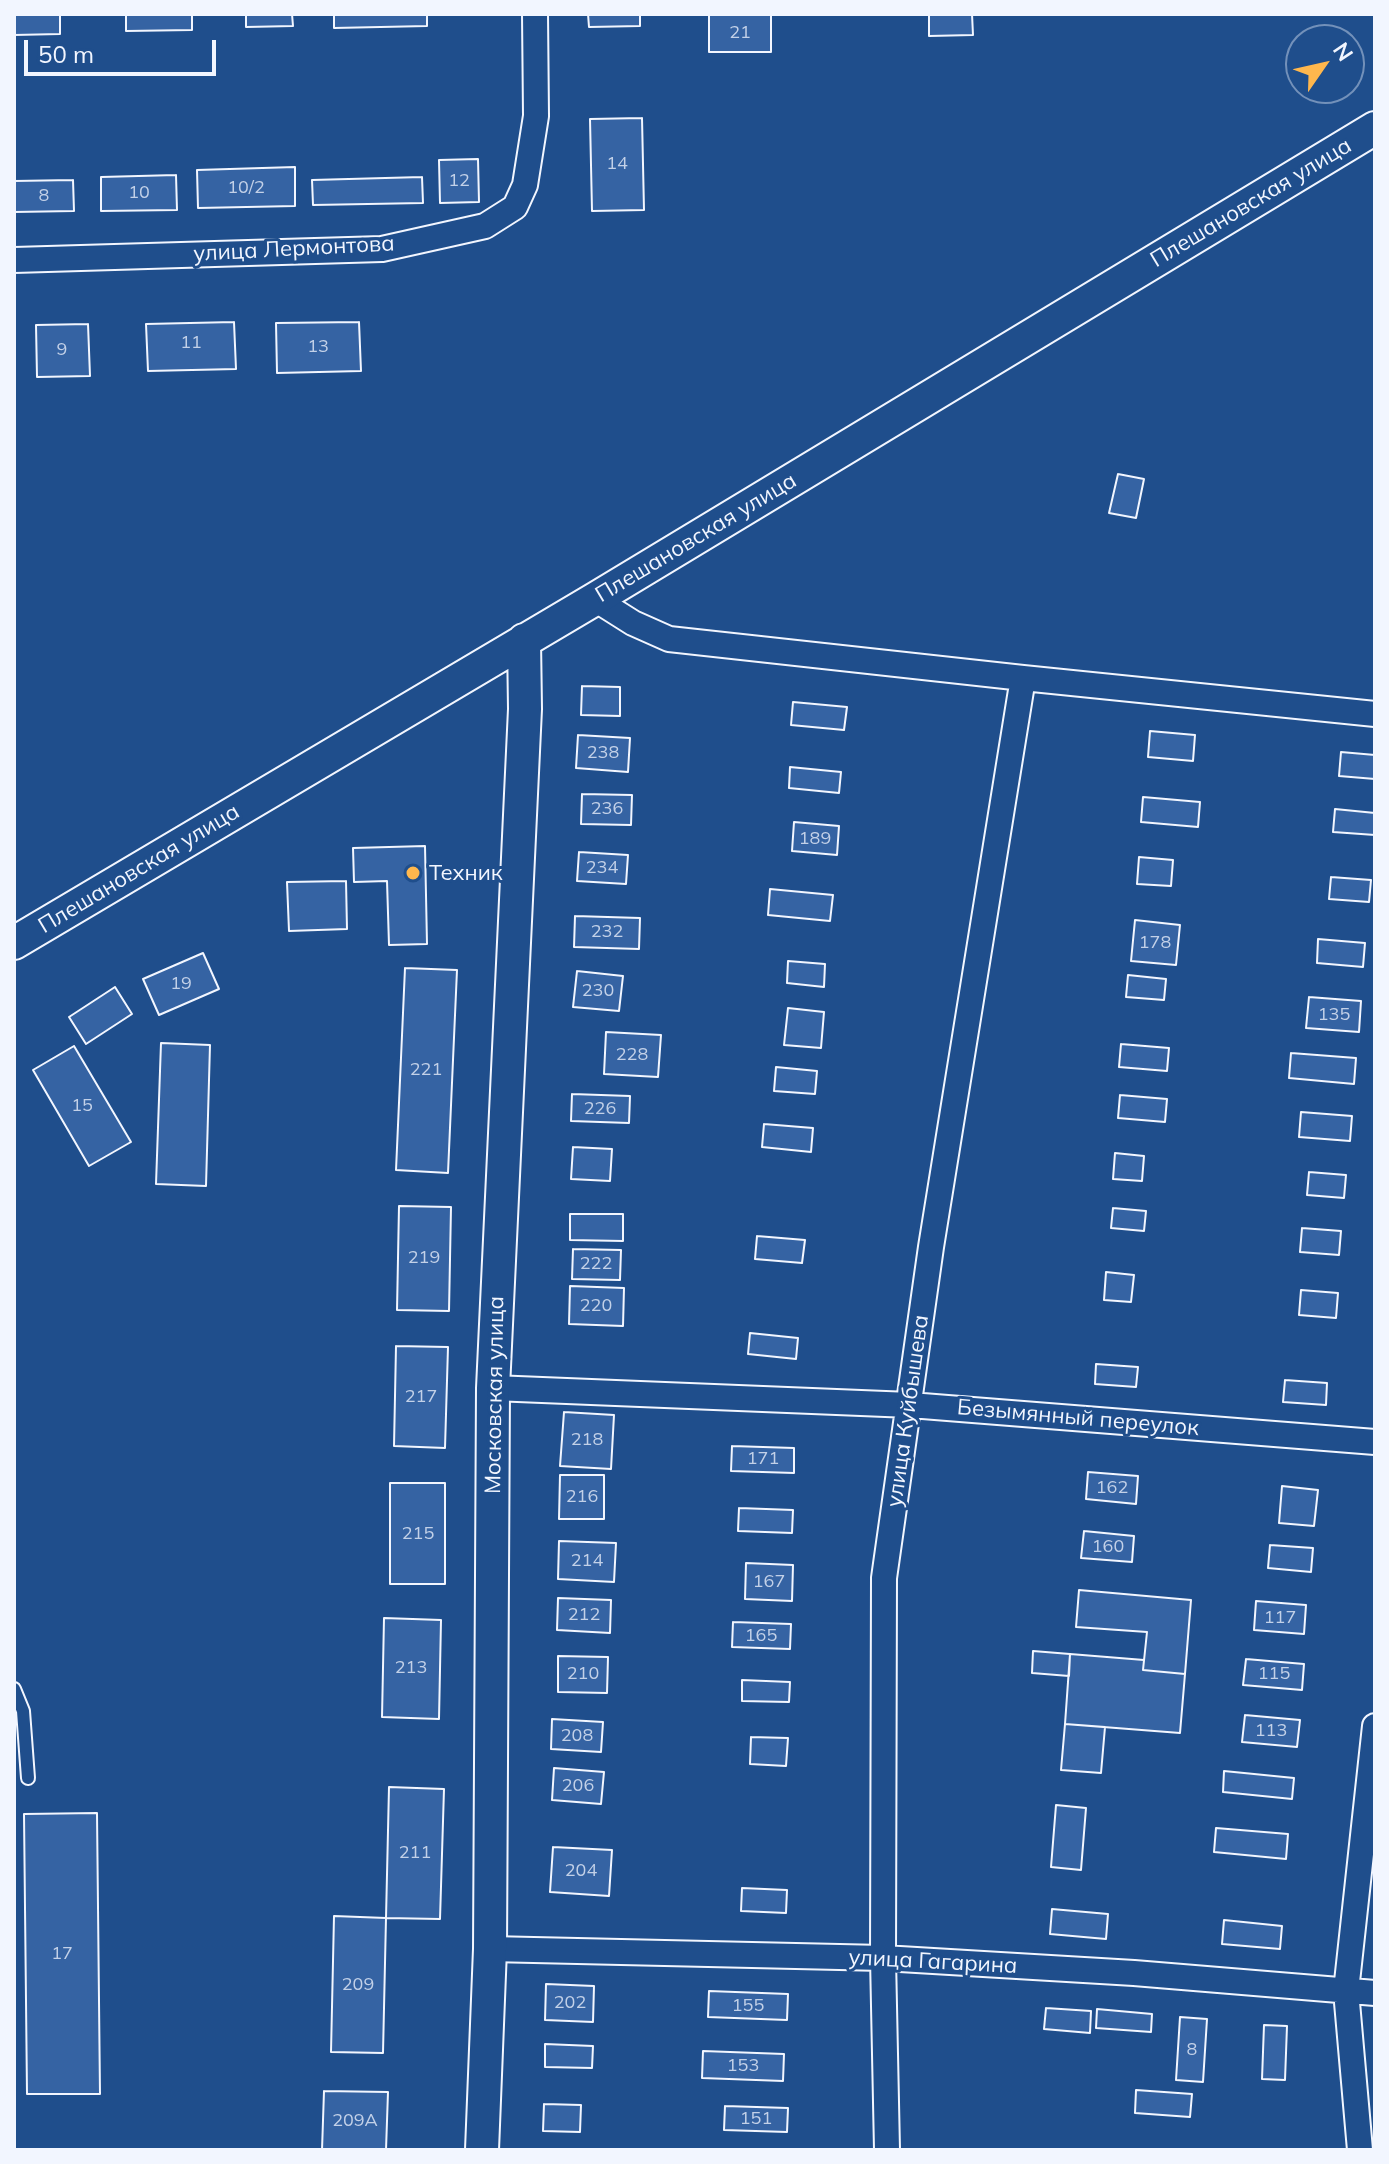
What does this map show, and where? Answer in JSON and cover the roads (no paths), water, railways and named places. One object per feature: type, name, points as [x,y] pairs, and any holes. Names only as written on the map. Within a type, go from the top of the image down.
[{"type":"main road","name":"Плешановская улица","points":[[14,943],[595,599],[1375,128]]},
{"type":"main road","name":"Московская улица","points":[[482,2150],[490,1949],[493,1388],[525,709],[524,640]]},
{"type":"street","name":"улица Лермонтова","points":[[14,260],[382,249],[485,226],[515,207],[525,185],[536,116],[535,14]]},
{"type":"street","points":[[595,599],[633,623],[669,639],[1375,714]]},
{"type":"street","name":"улица Куйбышева","points":[[887,2150],[883,1958],[884,1578],[931,1247],[1023,678]]},
{"type":"street","name":"Безымянный переулок","points":[[493,1388],[910,1405],[1375,1442]]},
{"type":"street","points":[[1360,2150],[1346,1991],[1375,1726]]},
{"type":"street","name":"улица Гагарина","points":[[490,1949],[883,1958],[1134,1973],[1375,1993]]},
{"type":"lane","points":[[14,1689],[23,1711],[28,1778]]},
{"type":"place","name":"Техник","points":[[413,873]]}]
